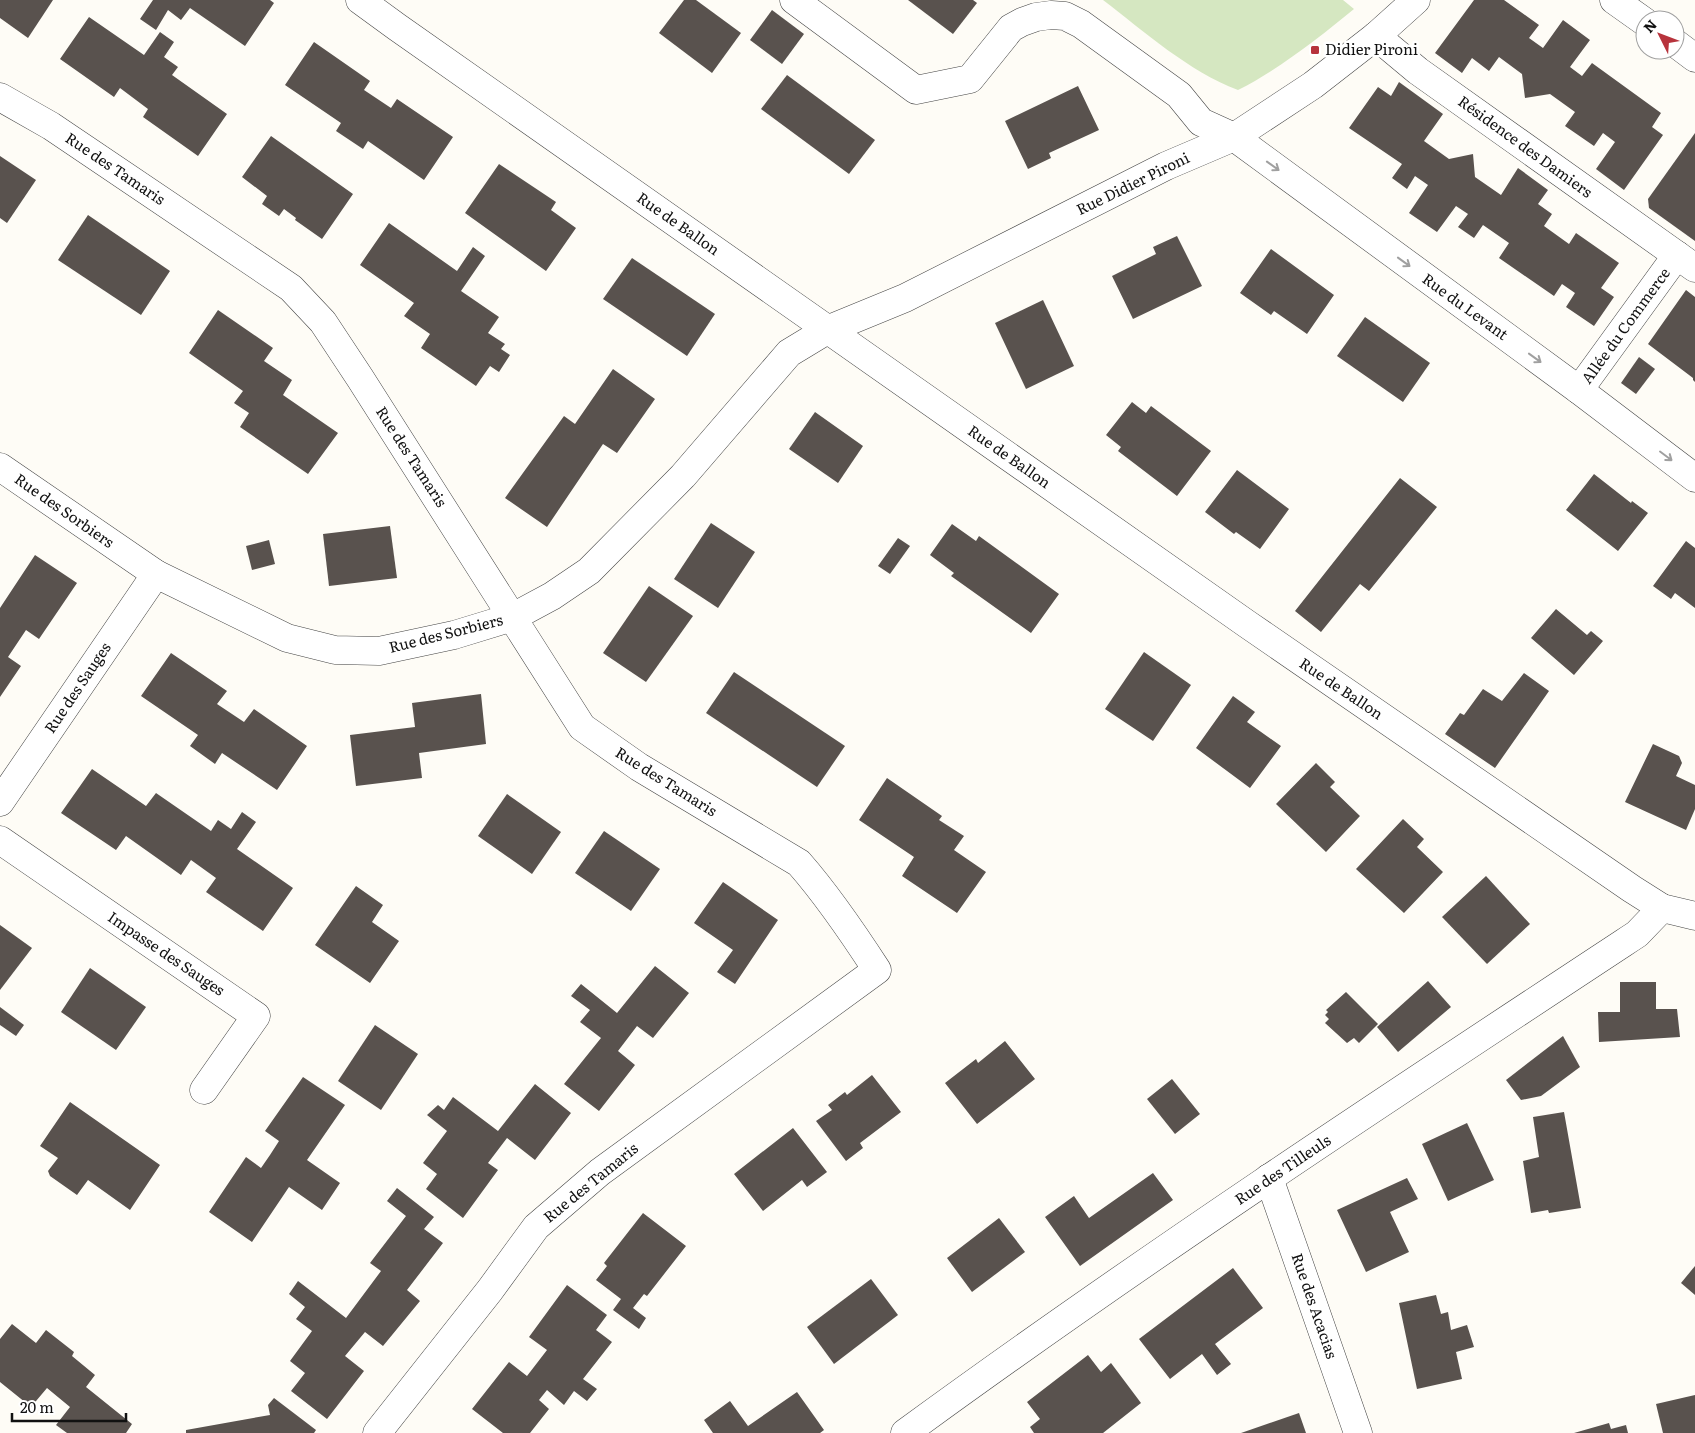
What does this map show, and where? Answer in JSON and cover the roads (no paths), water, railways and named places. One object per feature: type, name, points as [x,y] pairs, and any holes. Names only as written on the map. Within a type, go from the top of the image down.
[{"type":"street","name":"Rue de Ballon","points":[[360,0],[1246,624],[1632,889],[1662,908],[1695,916]]},
{"type":"street","name":"Rue du Levant","points":[[794,0],[916,90],[970,79],[1011,28],[1022,22],[1036,17],[1051,15],[1065,16],[1081,24],[1179,95],[1202,122],[1234,138],[1579,390],[1695,478]]},
{"type":"street","name":"Rue Didier Pironi","points":[[826,330],[905,298],[1166,166],[1234,138],[1313,85],[1376,36],[1416,0]]},
{"type":"street","points":[[1614,0],[1635,15]]},
{"type":"street","name":"Résidence des Damiers","points":[[1376,36],[1418,71],[1686,262]]},
{"type":"street","name":"Rue des Tamaris","points":[[0,97],[51,126],[291,288],[323,322],[582,727],[639,767],[799,863],[848,925],[877,970],[600,1172],[536,1227],[490,1290],[376,1433]]},
{"type":"street","name":"Allée du Commerce","points":[[1579,390],[1686,262]]},
{"type":"street","name":"Rue des Sorbiers","points":[[0,466],[156,574],[287,638],[335,650],[380,651],[454,635],[513,617],[552,596],[589,571],[683,476],[789,353],[826,330]]},
{"type":"street","name":"Rue des Sauges","points":[[0,802],[156,574]]},
{"type":"street","name":"Impasse des Sauges","points":[[0,840],[256,1016],[204,1090]]},
{"type":"street","name":"Rue des Tilleuls","points":[[904,1433],[1012,1355],[1269,1178],[1637,934],[1662,908]]},
{"type":"street","name":"Rue des Acacias","points":[[1269,1178],[1358,1433]]},
{"type":"place","name":"Didier Pironi","points":[[1315,50]]}]
